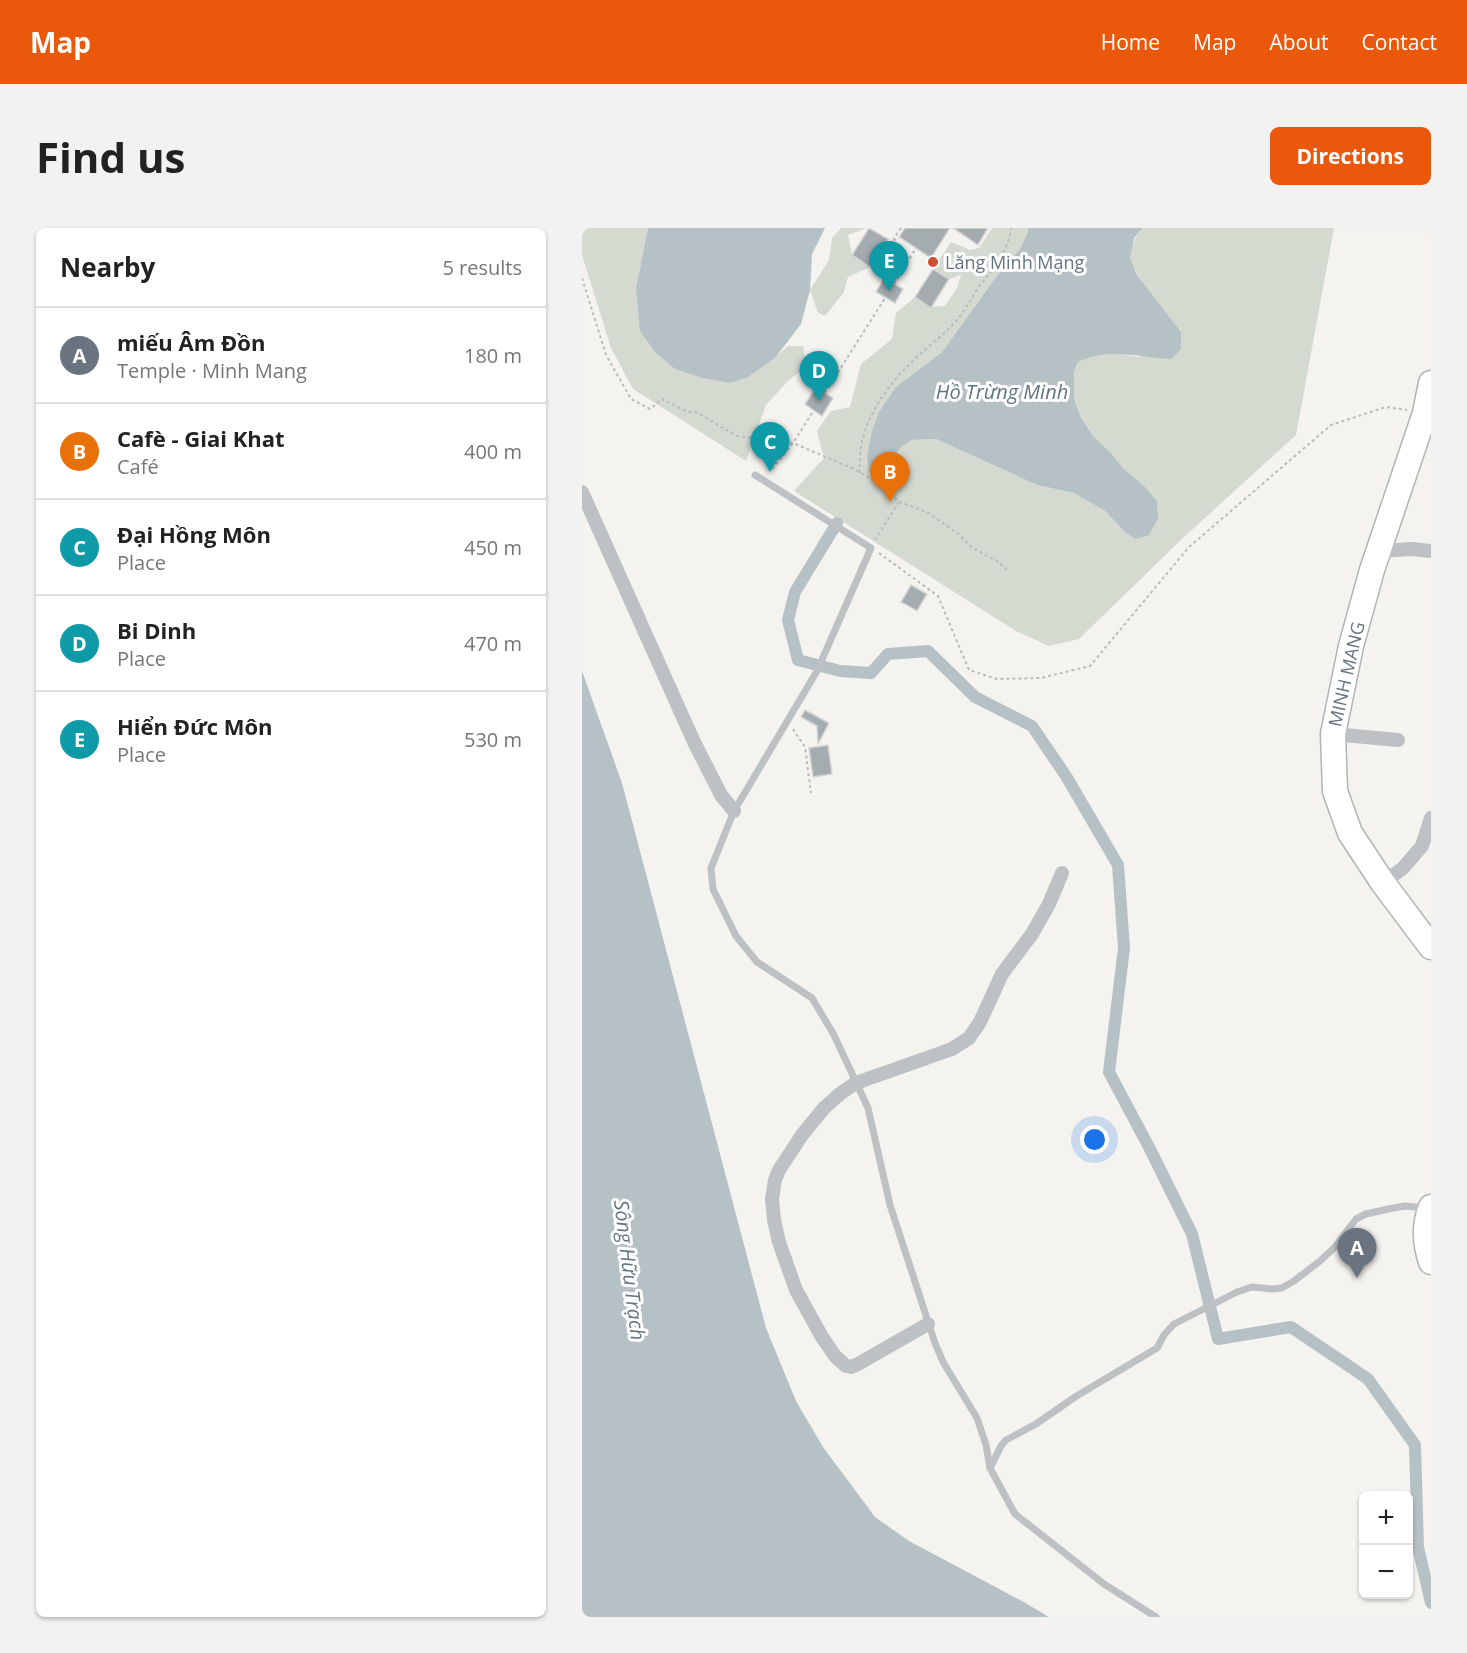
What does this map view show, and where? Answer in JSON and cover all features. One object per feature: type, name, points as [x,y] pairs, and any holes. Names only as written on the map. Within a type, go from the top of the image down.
[{"type":"highway","name":"MINH MANG","points":[[1431,385],[1425,413],[1372,570],[1351,646],[1333,734],[1335,791],[1350,833],[1383,883],[1431,947]]},
{"type":"highway","points":[[1431,1208],[1426,1220],[1426,1229],[1427,1249],[1431,1262]]},
{"type":"street","points":[[582,492],[694,742],[721,795],[734,810]]},
{"type":"street","points":[[1380,551],[1412,549],[1431,551]]},
{"type":"street","points":[[1333,734],[1398,740]]},
{"type":"street","points":[[1383,883],[1403,868],[1422,846],[1431,818]]},
{"type":"street","points":[[928,1324],[858,1364],[851,1367],[846,1366],[822,1336],[796,1290],[779,1242],[774,1220],[772,1200],[775,1180],[779,1170],[814,1120],[833,1100],[856,1083],[952,1049],[969,1038],[980,1022],[1002,974],[1032,934],[1049,904],[1062,873]]},
{"type":"lane","points":[[755,475],[871,548],[817,671],[734,810],[711,868],[713,889],[736,936],[757,962],[812,998],[834,1035],[868,1108],[890,1205],[928,1324],[943,1362],[977,1418],[986,1444],[990,1468],[1015,1514],[1104,1584],[1156,1617]]},
{"type":"lane","points":[[990,1468],[1006,1440],[1036,1424],[1075,1397],[1157,1348],[1164,1335],[1174,1324],[1246,1288],[1282,1288],[1320,1261],[1335,1247],[1356,1219],[1366,1214],[1405,1206],[1431,1208]]},
{"type":"path","points":[[901,228],[894,238],[906,265]]},
{"type":"path","points":[[860,473],[858,457],[876,405],[892,382],[956,321],[1010,241],[1011,228]]},
{"type":"path","points":[[894,284],[916,248]]},
{"type":"path","points":[[582,278],[606,355],[631,399],[650,409],[662,399],[688,412],[696,412],[737,436],[793,443],[854,469],[883,486],[899,502],[927,512],[960,535],[971,547],[997,561],[1008,571]]},
{"type":"path","points":[[825,393],[885,298]]},
{"type":"path","points":[[899,502],[871,548],[939,596],[969,670],[997,679],[1041,678],[1090,666],[1189,547],[1331,425],[1386,407],[1425,413]]},
{"type":"path","points":[[772,469],[793,443],[814,410]]},
{"type":"path","points":[[789,721],[805,747],[811,793]]},
{"type":"shaded area","points":[[582,228],[648,228],[636,288],[675,369],[702,378],[730,383],[776,357],[788,346],[803,346],[806,367],[788,381],[766,405],[746,461],[633,389],[611,348],[582,255]]},
{"type":"shaded area","points":[[841,228],[867,228],[848,235],[852,255],[870,267],[848,277],[844,292],[825,316],[818,313],[810,290],[829,260],[832,238]]},
{"type":"shaded area","points":[[992,228],[1027,228],[1028,231],[1020,249],[996,277],[942,352],[896,387],[884,470],[901,447],[912,440],[936,439],[1037,485],[1074,493],[1105,511],[1126,533],[1144,486],[1124,469],[1093,436],[1074,399],[1074,372],[1078,362],[1093,355],[1113,353],[1140,357],[1181,332],[1132,265],[1131,249],[1138,234],[1143,228],[1334,228],[1296,435],[1184,537],[1079,639],[1049,646],[1016,631],[794,491],[824,458],[817,431],[831,411],[850,407],[861,364],[892,339],[896,313],[915,297],[931,307],[945,306],[957,288],[961,275],[949,279],[933,269],[951,242],[970,250],[979,248]]},
{"type":"water","points":[[648,228],[825,228],[812,254],[810,290],[801,324],[776,357],[748,377],[730,383],[702,378],[675,369],[656,353],[640,331],[636,288]]},
{"type":"water","name":"Hồ Trừng Minh","points":[[1027,228],[1143,228],[1134,238],[1130,258],[1137,275],[1181,332],[1181,349],[1171,359],[1112,354],[1089,357],[1078,362],[1074,372],[1074,399],[1081,417],[1093,436],[1157,501],[1158,519],[1149,535],[1136,539],[1126,533],[1105,511],[1074,493],[1037,485],[936,439],[912,440],[901,447],[879,475],[874,476],[869,472],[867,456],[879,412],[896,387],[942,352],[996,277],[1020,249],[1028,231]]},
{"type":"water","name":"Sông Hữu Trạch","points":[[582,671],[622,783],[766,1328],[796,1401],[823,1447],[875,1517],[909,1541],[1049,1617],[582,1617]]},
{"type":"building","points":[[869,228],[888,239],[870,267],[852,255]]},
{"type":"building","points":[[905,228],[950,228],[931,258],[899,237]]},
{"type":"building","points":[[953,228],[988,228],[978,245]]},
{"type":"building","points":[[933,269],[949,279],[931,308],[915,297]]},
{"type":"building","points":[[884,278],[903,289],[895,303],[876,292]]},
{"type":"building","points":[[816,387],[833,398],[822,416],[805,404]]},
{"type":"building","points":[[911,585],[927,594],[917,611],[901,602]]},
{"type":"building","points":[[805,710],[829,723],[818,744],[817,726],[801,717]]},
{"type":"building","points":[[828,745],[832,774],[813,777],[809,748]]},
{"type":"waterway","points":[[837,523],[795,592],[788,620],[798,660],[840,671],[871,673],[888,654],[928,651],[975,697],[1032,726],[1066,776],[1118,865],[1124,948],[1109,1072],[1192,1234],[1218,1339],[1291,1327],[1368,1379],[1415,1445],[1418,1547],[1431,1603]]},
{"type":"place","name":"Lăng Minh Mạng","points":[[933,262]]},
{"type":"place","name":"Hiển Đức Môn","points":[[889,291]]},
{"type":"place","name":"Bi Dinh","points":[[819,401]]},
{"type":"place","name":"Đại Hồng Môn","points":[[770,472]]},
{"type":"place","name":"Cafè - Giai Khat","points":[[890,502]]},
{"type":"place","name":"miếu Âm Đồn","points":[[1357,1278]]}]
